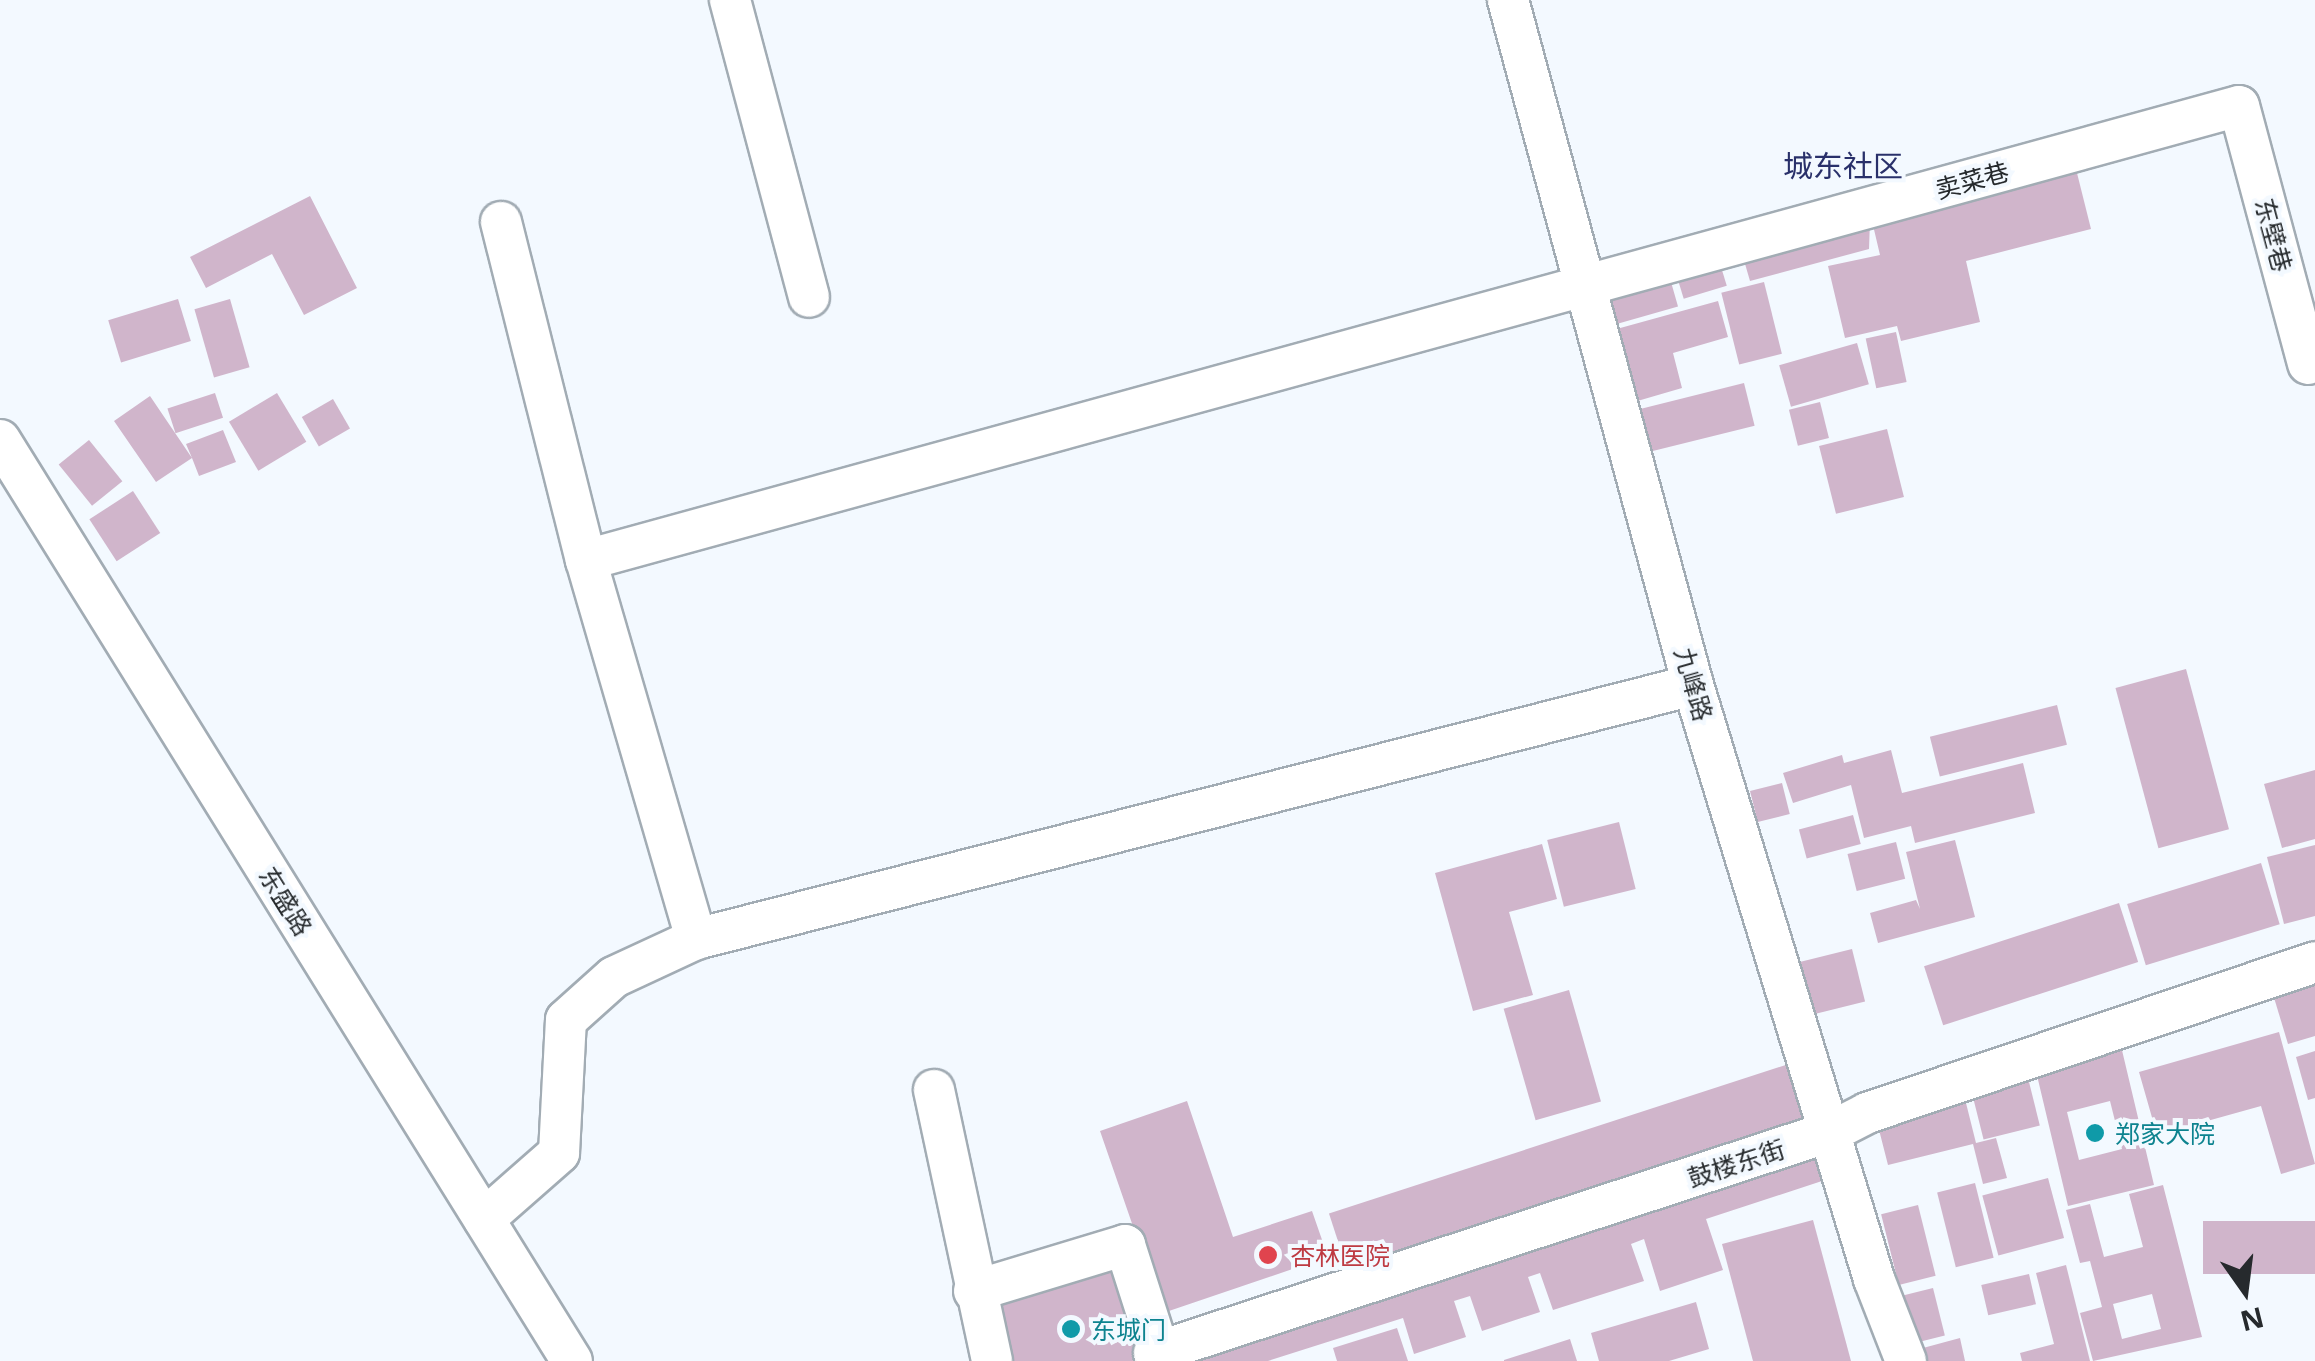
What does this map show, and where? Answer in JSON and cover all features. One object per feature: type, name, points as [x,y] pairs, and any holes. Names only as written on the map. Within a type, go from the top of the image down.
[{"type":"street","points":[[730,0],[809,297]]},
{"type":"street","name":"九峰路","points":[[1508,0],[1589,285],[1693,685],[1874,1278],[1906,1361]]},
{"type":"street","name":"卖菜巷","points":[[586,560],[2239,106]]},
{"type":"street","name":"东壁巷","points":[[2239,106],[2308,364]]},
{"type":"street","points":[[501,222],[586,560],[696,939]]},
{"type":"street","name":"东盛路","points":[[0,440],[572,1361]]},
{"type":"street","points":[[484,1219],[559,1153],[566,1020],[614,977],[696,939],[1693,685]]},
{"type":"street","name":"鼓楼东街","points":[[1158,1355],[1832,1131],[1868,1112],[2315,962]]},
{"type":"street","points":[[934,1090],[992,1361]]},
{"type":"street","points":[[974,1291],[1125,1244],[1158,1355]]},
{"type":"building","points":[[2076,169],[2091,229],[1966,261],[1980,322],[1901,341],[1897,326],[1845,338],[1828,266],[1880,255],[1872,221]]},
{"type":"building","points":[[310,196],[357,288],[304,315],[272,254],[206,288],[190,257]]},
{"type":"building","points":[[1870,220],[1869,249],[1750,281],[1741,250]]},
{"type":"building","points":[[1718,257],[1727,286],[1684,299],[1675,270]]},
{"type":"building","points":[[1667,268],[1678,306],[1609,326],[1598,288]]},
{"type":"building","points":[[1764,282],[1782,354],[1739,364],[1721,293]]},
{"type":"building","points":[[178,299],[191,341],[121,362],[108,320]]},
{"type":"building","points":[[230,299],[250,367],[214,377],[194,309]]},
{"type":"building","points":[[1718,301],[1728,337],[1673,353],[1682,388],[1634,402],[1613,330]]},
{"type":"building","points":[[1896,332],[1907,382],[1876,388],[1866,338]]},
{"type":"building","points":[[1857,343],[1869,384],[1791,407],[1779,365]]},
{"type":"building","points":[[1744,383],[1755,426],[1651,452],[1640,409]]},
{"type":"building","points":[[215,393],[223,418],[175,433],[167,408]]},
{"type":"building","points":[[277,393],[306,442],[258,471],[229,422]]},
{"type":"building","points":[[150,396],[192,458],[156,482],[114,421]]},
{"type":"building","points":[[333,399],[350,428],[319,446],[302,417]]},
{"type":"building","points":[[1820,402],[1829,438],[1798,446],[1789,410]]},
{"type":"building","points":[[1887,429],[1904,497],[1836,514],[1819,446]]},
{"type":"building","points":[[223,430],[236,462],[199,476],[186,444]]},
{"type":"building","points":[[89,440],[122,481],[92,506],[59,465]]},
{"type":"building","points":[[133,491],[160,533],[117,561],[89,519]]},
{"type":"building","points":[[2186,669],[2229,829],[2158,848],[2115,688]]},
{"type":"building","points":[[2057,705],[2067,745],[1940,776],[1930,737]]},
{"type":"building","points":[[1891,750],[1902,793],[2023,763],[2035,813],[1915,843],[1911,826],[1864,838],[1851,785],[1793,803],[1783,773],[1842,755],[1844,763]]},
{"type":"building","points":[[2315,770],[2315,839],[2282,848],[2264,784]]},
{"type":"building","points":[[1782,783],[1790,814],[1758,822],[1750,791]]},
{"type":"building","points":[[1853,815],[1861,844],[1807,858],[1799,829]]},
{"type":"building","points":[[1619,822],[1636,889],[1564,907],[1547,840]]},
{"type":"building","points":[[1955,840],[1975,917],[1878,943],[1870,913],[1916,900],[1920,909],[1906,852]]},
{"type":"building","points":[[1896,842],[1905,879],[1857,891],[1847,854]]},
{"type":"building","points":[[1542,844],[1557,899],[1509,912],[1533,995],[1473,1011],[1435,873]]},
{"type":"building","points":[[2315,845],[2315,916],[2284,924],[2267,857]]},
{"type":"building","points":[[2261,863],[2280,924],[2146,965],[2127,904]]},
{"type":"building","points":[[2119,903],[2138,962],[1943,1025],[1924,966]]},
{"type":"building","points":[[1852,949],[1865,1001],[1809,1015],[1796,963]]},
{"type":"building","points":[[2315,978],[2315,1036],[2288,1044],[2272,991]]},
{"type":"building","points":[[1569,990],[1601,1102],[1536,1120],[1504,1009]]},
{"type":"building","points":[[2279,1032],[2315,1164],[2281,1174],[2261,1106],[2157,1135],[2139,1072]]},
{"type":"building","points":[[2121,1046],[2154,1185],[2068,1206],[2035,1067]],"holes":[[[2110,1101],[2122,1149],[2079,1160],[2067,1112]]]},
{"type":"building","points":[[2315,1051],[2315,1098],[2308,1100],[2296,1057]]},
{"type":"building","points":[[1795,1062],[1814,1120],[1348,1271],[1329,1213]]},
{"type":"building","points":[[2027,1074],[2040,1125],[1984,1139],[1971,1088]]},
{"type":"building","points":[[1964,1095],[1976,1143],[1996,1138],[2007,1178],[1983,1184],[1973,1144],[1888,1165],[1876,1118]]},
{"type":"building","points":[[1187,1101],[1233,1237],[1312,1211],[1328,1257],[1163,1313],[1100,1131]]},
{"type":"building","points":[[1812,1148],[1822,1181],[1706,1219],[1723,1270],[1660,1291],[1644,1239],[1631,1244],[1644,1281],[1553,1310],[1540,1273],[1528,1277],[1540,1312],[1482,1331],[1470,1296],[1454,1301],[1466,1337],[1414,1354],[1403,1318],[1268,1361],[1180,1361]]},
{"type":"building","points":[[2048,1178],[2064,1238],[1998,1255],[1982,1196]]},
{"type":"building","points":[[1975,1183],[1994,1258],[1956,1267],[1937,1192]]},
{"type":"building","points":[[2163,1185],[2202,1337],[2093,1361],[2080,1313],[2102,1307],[2090,1261],[2080,1263],[2066,1210],[2090,1204],[2104,1257],[2143,1247],[2129,1194]],"holes":[[[2152,1294],[2161,1329],[2122,1339],[2113,1304]]]},
{"type":"building","points":[[1918,1205],[1936,1276],[1899,1285],[1881,1214]]},
{"type":"building","points":[[1813,1220],[1851,1361],[1753,1361],[1722,1244]]},
{"type":"building","points":[[2203,1221],[2315,1221],[2315,1274],[2203,1274]]},
{"type":"building","name":"东城门","points":[[1124,1256],[1154,1361],[1006,1361],[987,1297]]},
{"type":"building","points":[[2066,1265],[2090,1361],[2022,1361],[2020,1353],[2054,1344],[2036,1273]]},
{"type":"building","points":[[2029,1274],[2036,1304],[1988,1315],[1981,1285]]},
{"type":"building","points":[[1933,1288],[1945,1336],[1915,1343],[1903,1295]]},
{"type":"building","points":[[1696,1302],[1709,1349],[1669,1361],[1599,1361],[1591,1333]]},
{"type":"building","points":[[1397,1328],[1408,1361],[1337,1361],[1333,1348]]},
{"type":"building","points":[[1960,1338],[1965,1361],[1926,1361],[1923,1348]]},
{"type":"building","points":[[1570,1339],[1577,1361],[1504,1361],[1504,1360]]},
{"type":"place","name":"郑家大院","points":[[2095,1133]]},
{"type":"place","name":"杏林医院","points":[[1268,1255]]},
{"type":"place","name":"东城门","points":[[1071,1329]]},
{"type":"district","name":"城东社区","points":[[1843,166]]}]
